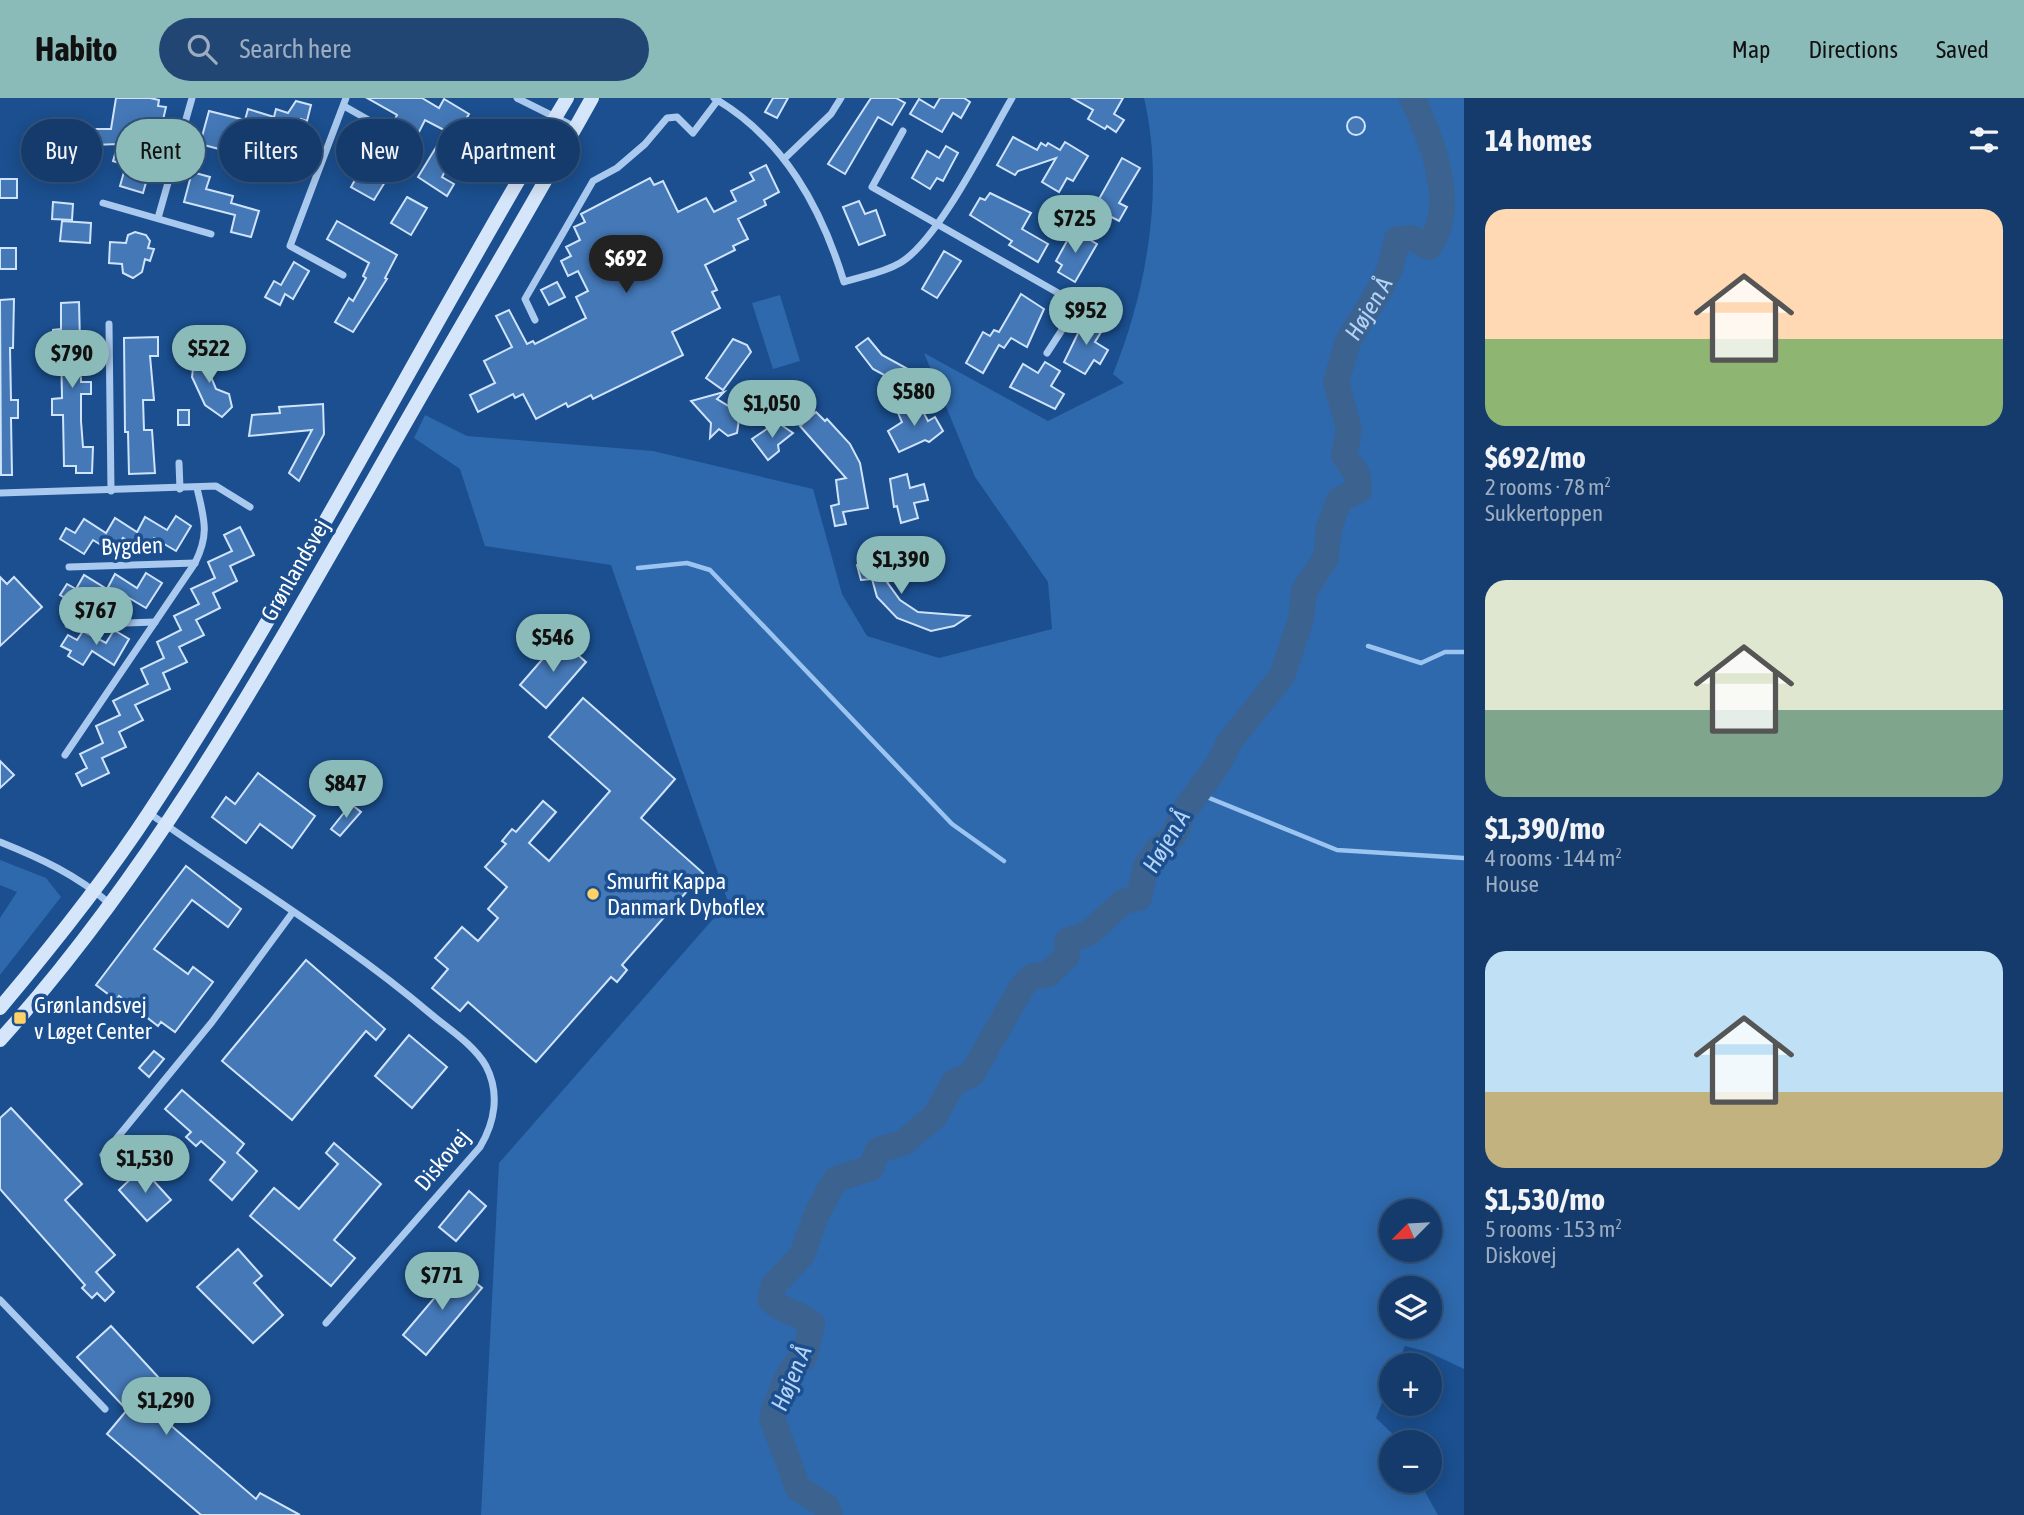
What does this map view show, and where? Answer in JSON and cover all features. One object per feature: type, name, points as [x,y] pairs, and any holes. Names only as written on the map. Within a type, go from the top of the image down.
[{"type":"street","points":[[158,219],[192,98]]},
{"type":"street","points":[[517,98],[560,119]]},
{"type":"street","name":"Grønlandsvej","points":[[0,1008],[94,890],[149,813],[271,615],[567,98]]},
{"type":"street","name":"Grønlandsvej","points":[[580,119],[592,98]]},
{"type":"street","points":[[785,158],[831,114],[841,98]]},
{"type":"street","points":[[535,320],[524,299],[593,181],[626,160],[667,118],[677,117],[693,133],[716,99],[785,158],[823,221],[844,282],[900,263],[919,250],[937,225],[1012,98]]},
{"type":"street","points":[[343,275],[290,246],[345,102],[372,119]]},
{"type":"street","points":[[903,131],[873,187],[1067,298],[1072,305],[1070,316],[1046,353]]},
{"type":"street","name":"Grønlandsvej","points":[[0,1040],[110,904],[166,825],[296,614],[543,182]]},
{"type":"street","points":[[103,203],[211,233]]},
{"type":"street","points":[[109,324],[111,491]]},
{"type":"street","points":[[179,463],[180,489]]},
{"type":"street","points":[[0,493],[216,486],[250,507]]},
{"type":"street","name":"Bygden","points":[[65,755],[195,563],[205,543],[206,526],[197,488]]},
{"type":"street","name":"Bygden","points":[[69,567],[195,563]]},
{"type":"street","points":[[68,625],[155,622]]},
{"type":"street","name":"Diskovej","points":[[149,813],[410,996],[474,1051],[484,1063],[494,1090],[493,1120],[480,1147],[326,1323]]},
{"type":"street","points":[[0,842],[57,867],[94,890],[110,904]]},
{"type":"street","points":[[103,1155],[212,1022],[293,912]]},
{"type":"street","points":[[0,1300],[105,1409]]},
{"type":"shaded area","points":[[1144,98],[1464,98],[1464,1369],[1442,1359],[1442,1353],[1430,1353],[1405,1346],[1402,1353],[1379,1353],[1379,1410],[1376,1418],[1388,1430],[1379,1430],[1379,1493],[1426,1493],[1438,1515],[481,1515],[499,1163],[728,902],[611,565],[485,546],[460,469],[414,438],[425,415],[467,436],[653,451],[813,489],[842,594],[867,636],[939,658],[1052,629],[1048,582],[975,477],[924,353],[1048,421],[1124,383],[1113,374],[1125,342],[1143,273],[1149,238],[1153,167]]},
{"type":"shaded area","points":[[780,295],[800,361],[773,369],[752,303]]},
{"type":"shaded area","points":[[0,860],[46,878],[61,897],[0,975],[0,918],[17,892],[0,885]]},
{"type":"building","points":[[116,98],[150,98],[159,100],[158,106],[166,107],[163,119],[116,119],[116,144],[102,145],[102,129],[111,129]]},
{"type":"building","points":[[367,98],[422,98],[439,108],[444,99],[469,114],[466,119],[437,119],[437,126],[425,120],[423,124],[423,119],[395,119],[397,115]]},
{"type":"building","points":[[773,98],[788,98],[777,118],[765,112]]},
{"type":"building","points":[[871,98],[896,98],[905,103],[892,125],[878,117],[845,174],[828,164]]},
{"type":"building","points":[[940,98],[964,98],[970,102],[961,118],[953,113],[942,132],[910,114],[919,99],[934,108]]},
{"type":"building","points":[[1072,98],[1123,98],[1114,114],[1124,120],[1116,132],[1107,126],[1105,129],[1088,119],[1093,110]]},
{"type":"building","points":[[296,101],[311,105],[308,119],[245,119],[248,109],[274,117],[276,109],[288,113]]},
{"type":"building","points":[[209,111],[241,119],[219,119],[219,149],[205,145],[205,126]]},
{"type":"building","points":[[1356,117],[1362,120],[1365,126],[1362,132],[1356,135],[1350,132],[1347,126],[1350,120]]},
{"type":"building","points":[[1013,137],[1037,150],[1041,143],[1046,146],[1048,143],[1060,150],[1065,142],[1088,156],[1073,181],[1067,178],[1059,192],[1042,182],[1056,158],[1018,171],[1015,175],[997,165]]},
{"type":"building","points":[[437,146],[437,182],[454,184],[447,196],[423,180],[423,169]]},
{"type":"building","points":[[946,146],[958,153],[943,181],[937,178],[930,189],[912,178],[927,151],[939,158]]},
{"type":"building","points":[[1122,158],[1140,168],[1119,203],[1127,207],[1119,221],[1094,208]]},
{"type":"building","points":[[766,165],[779,192],[764,200],[766,205],[738,219],[748,239],[733,246],[735,250],[705,265],[717,290],[712,292],[720,308],[672,332],[683,355],[593,399],[591,395],[568,407],[566,403],[536,419],[523,394],[515,398],[513,394],[478,412],[470,395],[495,383],[484,361],[512,347],[496,316],[509,310],[527,344],[533,341],[535,344],[586,318],[576,297],[588,291],[578,271],[568,276],[561,261],[571,256],[566,247],[580,240],[574,227],[585,222],[581,214],[650,178],[654,185],[663,181],[678,212],[706,198],[714,212],[736,201],[731,191],[754,180],[750,173]]},
{"type":"building","points":[[205,176],[210,177],[206,189],[233,196],[231,203],[259,211],[251,237],[231,232],[235,215],[184,202],[189,182],[205,182]]},
{"type":"building","points":[[0,179],[17,179],[17,198],[0,198]]},
{"type":"building","points":[[121,182],[146,182],[143,193],[120,186]]},
{"type":"building","points":[[354,182],[385,182],[374,200],[351,187]]},
{"type":"building","points":[[990,193],[1031,213],[1022,229],[1048,244],[1038,262],[1009,245],[1012,241],[970,215],[980,198],[985,200]]},
{"type":"building","points":[[407,197],[427,208],[411,235],[391,223]]},
{"type":"building","points":[[859,201],[865,214],[876,210],[885,235],[859,245],[843,207]]},
{"type":"building","points":[[53,202],[73,204],[72,220],[52,219]]},
{"type":"building","points":[[62,221],[91,223],[90,243],[60,241]]},
{"type":"building","points":[[337,221],[397,255],[385,278],[387,279],[353,332],[335,322],[349,298],[353,301],[366,278],[363,276],[369,263],[327,239]]},
{"type":"building","points":[[1073,230],[1097,244],[1075,282],[1058,272],[1062,265],[1056,261]]},
{"type":"building","points":[[135,232],[146,235],[150,241],[148,248],[154,249],[150,261],[145,259],[142,272],[133,278],[123,273],[122,264],[109,263],[110,242],[126,243],[128,235]]},
{"type":"building","points":[[0,248],[16,248],[16,269],[0,269]]},
{"type":"building","points":[[944,251],[961,261],[937,298],[922,289]]},
{"type":"building","points":[[294,262],[309,271],[293,299],[285,294],[280,305],[265,297],[274,281],[281,285]]},
{"type":"building","points":[[557,282],[565,297],[549,305],[541,290]]},
{"type":"building","points":[[1021,294],[1044,309],[1027,347],[1011,338],[1004,348],[999,345],[983,373],[966,363],[983,332],[990,336],[994,330],[999,332]]},
{"type":"building","points":[[14,299],[13,348],[10,348],[11,400],[18,400],[18,418],[11,418],[12,475],[1,475],[0,300]]},
{"type":"building","points":[[79,302],[81,382],[91,382],[91,394],[81,394],[81,421],[83,447],[93,447],[92,473],[76,473],[76,466],[64,466],[63,415],[52,415],[52,399],[62,398],[61,346],[53,346],[53,330],[61,329],[61,303]]},
{"type":"building","points":[[1086,317],[1104,327],[1095,342],[1108,350],[1100,364],[1094,360],[1085,374],[1064,362]]},
{"type":"building","points":[[158,337],[158,356],[150,356],[154,400],[143,400],[144,430],[152,430],[155,473],[129,474],[128,432],[125,432],[124,338]]},
{"type":"building","points":[[868,338],[882,355],[915,373],[908,388],[873,369],[856,347]]},
{"type":"building","points":[[733,339],[747,345],[751,352],[723,390],[706,378]]},
{"type":"building","points":[[195,353],[209,353],[215,363],[211,377],[216,389],[229,394],[232,407],[222,417],[205,405],[192,377]]},
{"type":"building","points":[[1045,362],[1060,371],[1051,386],[1064,394],[1055,409],[1010,387],[1023,364],[1038,373]]},
{"type":"building","points":[[724,392],[717,399],[740,413],[737,433],[728,436],[719,429],[710,438],[711,423],[691,401]]},
{"type":"building","points":[[918,402],[928,421],[935,417],[943,431],[929,442],[925,440],[899,452],[888,431],[902,422],[898,413]]},
{"type":"building","points":[[323,404],[324,434],[299,481],[289,473],[312,430],[249,436],[252,415],[280,413],[279,407]]},
{"type":"building","points":[[178,410],[189,410],[189,425],[178,425]]},
{"type":"building","points":[[816,412],[825,421],[827,419],[850,444],[860,463],[868,508],[843,512],[846,524],[835,526],[831,506],[839,504],[836,480],[846,478],[800,426]]},
{"type":"building","points":[[777,422],[793,433],[778,445],[779,451],[768,460],[752,439]]},
{"type":"building","points":[[907,474],[910,488],[924,484],[928,500],[914,503],[918,518],[901,523],[897,506],[894,507],[890,479]]},
{"type":"building","points":[[176,516],[191,526],[176,551],[154,538],[145,552],[123,538],[114,553],[93,540],[84,554],[60,539],[66,528],[75,533],[84,519],[106,533],[115,518],[137,532],[145,517],[167,530]]},
{"type":"building","points":[[240,527],[254,555],[230,566],[237,581],[213,593],[220,608],[196,620],[204,635],[179,647],[187,662],[163,673],[170,689],[135,705],[143,720],[119,732],[126,747],[102,758],[109,773],[82,786],[76,774],[87,768],[80,754],[103,743],[96,726],[120,715],[113,701],[148,684],[141,669],[164,658],[157,642],[181,630],[174,616],[199,604],[191,589],[215,578],[208,562],[232,551],[224,535]]},
{"type":"building","points":[[884,552],[891,552],[895,566],[887,569],[891,580],[887,582],[900,600],[918,612],[969,616],[954,626],[931,631],[897,618],[877,597],[872,579],[861,580],[857,565]]},
{"type":"building","points":[[146,573],[162,583],[146,608],[124,595],[115,609],[94,596],[85,610],[60,595],[67,584],[76,589],[84,575],[107,589],[115,574],[137,588]]},
{"type":"building","points":[[0,577],[7,584],[14,577],[42,607],[0,646]]},
{"type":"building","points":[[114,630],[129,639],[114,665],[92,651],[83,665],[68,656],[71,651],[61,646],[68,635],[77,640],[83,631],[106,643]]},
{"type":"building","points":[[560,639],[586,662],[546,708],[520,685]]},
{"type":"building","name":"Smurfit Kappa Danmark Dyboflex","points":[[583,698],[675,779],[641,818],[703,873],[622,965],[627,970],[617,982],[611,977],[536,1062],[468,1002],[460,1011],[432,988],[448,969],[435,958],[462,927],[478,941],[498,918],[488,909],[507,887],[485,867],[506,844],[502,841],[512,829],[516,832],[543,801],[556,812],[529,843],[549,861],[610,791],[549,737]]},
{"type":"building","points":[[0,761],[14,775],[0,788]]},
{"type":"building","points":[[258,773],[315,816],[292,848],[260,824],[246,843],[212,817],[226,797],[235,804]]},
{"type":"building","points":[[351,804],[361,812],[340,836],[331,829]]},
{"type":"building","points":[[186,866],[241,909],[228,927],[192,900],[154,949],[188,974],[193,967],[213,982],[175,1032],[161,1022],[158,1026],[119,996],[116,1000],[96,985]]},
{"type":"building","points":[[306,960],[385,1029],[376,1040],[366,1031],[292,1120],[222,1061]]},
{"type":"building","points":[[409,1035],[447,1067],[412,1108],[375,1076]]},
{"type":"building","points":[[154,1051],[164,1059],[149,1077],[139,1068]]},
{"type":"building","points":[[182,1090],[244,1144],[237,1153],[257,1171],[232,1200],[210,1180],[225,1162],[201,1141],[196,1146],[186,1137],[191,1132],[165,1109]]},
{"type":"building","points":[[11,1108],[82,1184],[65,1200],[115,1255],[96,1272],[114,1292],[105,1301],[97,1293],[92,1298],[82,1288],[85,1285],[0,1189],[0,1118]]},
{"type":"building","points":[[334,1143],[381,1184],[334,1240],[355,1258],[331,1286],[250,1216],[274,1188],[299,1209],[338,1164],[326,1153]]},
{"type":"building","points":[[142,1168],[171,1200],[147,1221],[119,1190]]},
{"type":"building","points":[[469,1191],[486,1206],[456,1241],[439,1227]]},
{"type":"building","points":[[238,1249],[262,1276],[254,1283],[283,1315],[253,1343],[197,1287]]},
{"type":"building","points":[[459,1269],[482,1288],[426,1355],[403,1335]]},
{"type":"building","points":[[111,1326],[159,1378],[138,1397],[256,1499],[260,1493],[300,1515],[201,1515],[107,1434],[127,1410],[77,1357]]},
{"type":"waterway","name":"Højen Å","points":[[830,1515],[826,1506],[798,1488],[772,1418],[784,1384],[796,1364],[804,1358],[812,1324],[770,1299],[774,1285],[802,1255],[817,1213],[836,1179],[871,1168],[878,1150],[903,1143],[935,1116],[954,1082],[972,1074],[1021,988],[1032,976],[1047,975],[1067,956],[1067,941],[1089,933],[1124,901],[1139,898],[1146,866],[1156,851],[1174,835],[1183,812],[1217,766],[1230,741],[1282,676],[1301,619],[1304,591],[1326,558],[1329,528],[1339,500],[1359,490],[1358,476],[1344,455],[1349,429],[1336,382],[1348,341],[1390,269],[1397,239],[1412,238],[1429,247],[1437,230],[1442,192],[1439,172],[1434,152],[1412,98]]},
{"type":"waterway","points":[[638,568],[687,563],[710,570],[952,824],[1004,861]]},
{"type":"waterway","points":[[1368,646],[1421,663],[1445,652],[1464,652]]},
{"type":"waterway","points":[[1197,793],[1337,850],[1464,858]]},
{"type":"place","name":"Smurfit Kappa Danmark Dyboflex","points":[[593,894]]},
{"type":"place","name":"Grønlandsvej v Løget Center","points":[[20,1018]]}]
